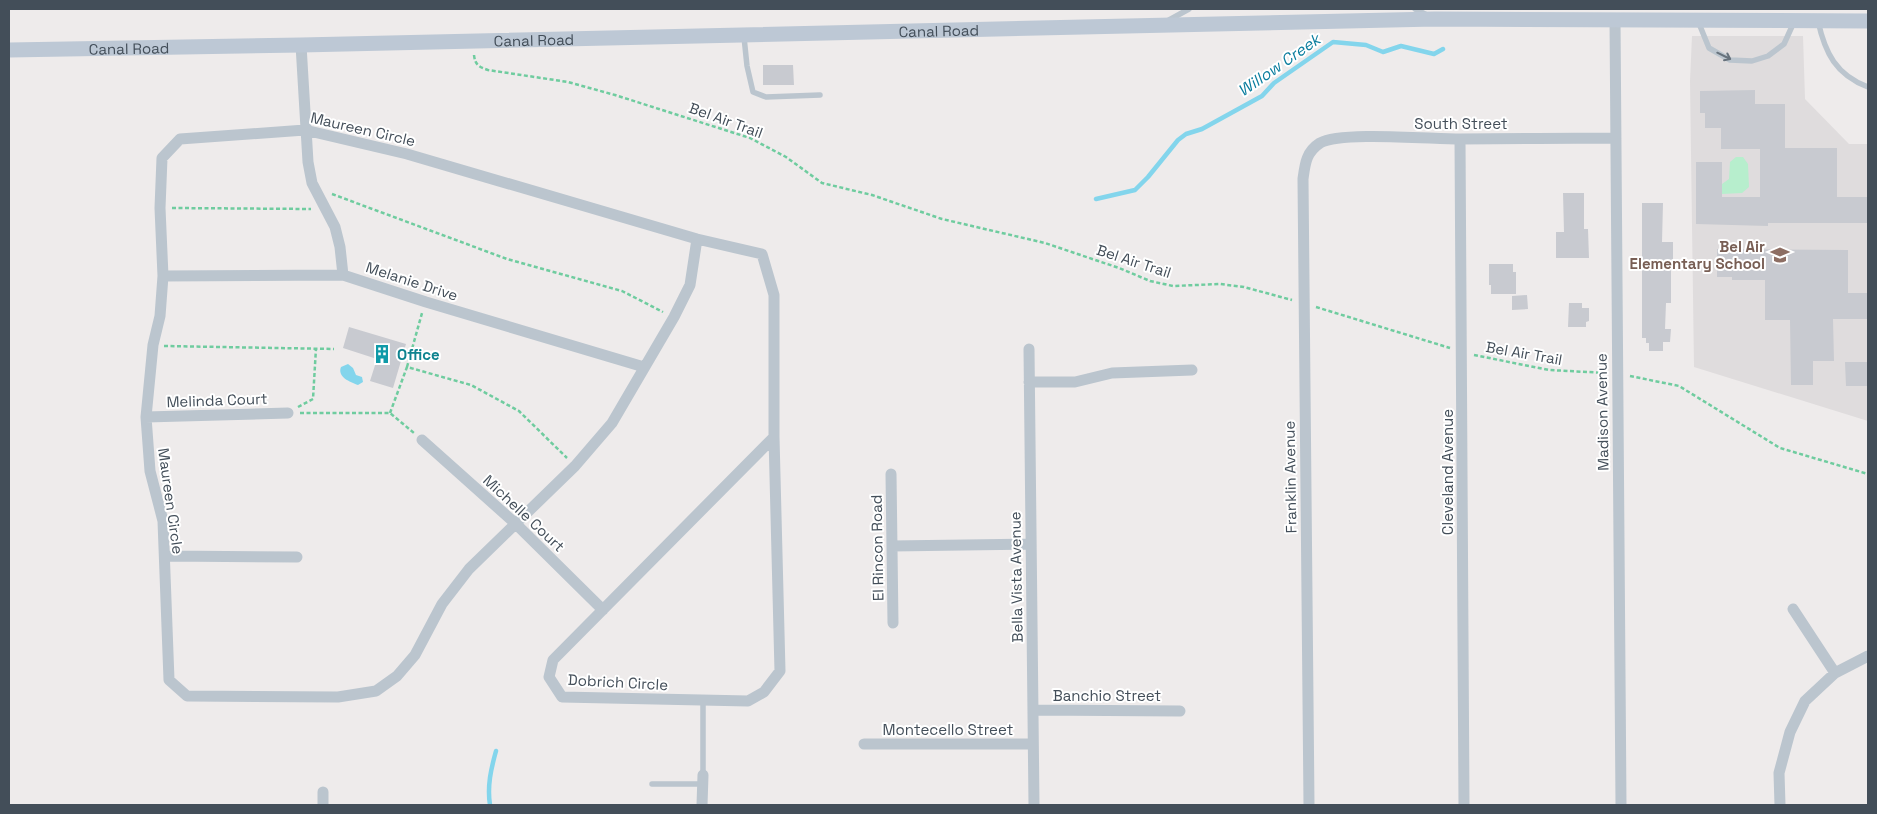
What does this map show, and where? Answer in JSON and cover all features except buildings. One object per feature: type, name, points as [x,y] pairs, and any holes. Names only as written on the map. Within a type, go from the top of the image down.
[{"type":"street","name":"Canal Road","points":[[9,50],[301,46],[1435,19],[1817,19],[1868,21]]},
{"type":"street","name":"Madison Avenue","points":[[1615,19],[1616,374],[1622,805]]},
{"type":"street","points":[[301,46],[308,162],[314,188],[335,227],[340,247],[343,275]]},
{"type":"street","name":"Maureen Circle","points":[[305,130],[406,154],[697,239],[690,285],[674,318],[612,423],[575,466],[469,569],[442,604],[415,656],[398,676],[376,691],[338,697],[187,696],[169,680],[162,520],[150,472],[146,418],[153,345],[160,316],[163,276],[160,208],[162,158],[180,139],[305,130]]},
{"type":"street","name":"South Street","points":[[1310,151],[1321,143],[1332,139],[1351,137],[1460,139],[1616,138]]},
{"type":"street","name":"Cleveland Avenue","points":[[1460,139],[1464,805]]},
{"type":"street","name":"Franklin Avenue","points":[[1309,805],[1303,179],[1306,159],[1310,151]]},
{"type":"street","name":"Dobrich Circle","points":[[697,239],[762,254],[774,295],[774,438],[780,671],[764,692],[748,701],[562,697],[549,677],[553,660],[774,438]]},
{"type":"street","name":"Melanie Drive","points":[[163,276],[343,275],[644,368]]},
{"type":"street","name":"Bella Vista Avenue","points":[[1029,349],[1034,805]]},
{"type":"street","points":[[1029,382],[1075,382],[1112,373],[1192,370]]},
{"type":"street","name":"Melinda Court","points":[[146,418],[288,413]]},
{"type":"street","name":"Michelle Court","points":[[422,440],[516,524],[603,610]]},
{"type":"street","name":"El Rincon Road","points":[[892,474],[893,623]]},
{"type":"street","points":[[892,546],[1030,544]]},
{"type":"street","points":[[165,556],[297,557]]},
{"type":"street","points":[[1793,609],[1835,673]]},
{"type":"street","points":[[1780,805],[1779,773],[1790,732],[1805,701],[1835,673],[1868,656]]},
{"type":"street","name":"Banchio Street","points":[[1034,710],[1180,711]]},
{"type":"street","name":"Montecello Street","points":[[864,744],[1033,744]]},
{"type":"street","points":[[702,805],[703,780]]},
{"type":"street","points":[[323,792],[323,805]]},
{"type":"lane","points":[[1161,25],[1189,9]]},
{"type":"lane","points":[[1416,9],[1435,19]]},
{"type":"lane","points":[[1697,19],[1709,48],[1730,60],[1752,61],[1768,56],[1784,44],[1795,19]]},
{"type":"lane","points":[[1817,19],[1827,53],[1856,82],[1868,88]]},
{"type":"lane","points":[[744,35],[747,66],[753,92],[766,97],[820,95]]},
{"type":"lane","points":[[652,784],[703,780],[703,700]]},
{"type":"path","name":"Bel Air Trail","points":[[471,41],[474,61],[479,67],[568,82],[750,138],[786,157],[822,183],[872,195],[942,219],[1046,244],[1118,268],[1150,281],[1173,286],[1220,284],[1244,287],[1303,303],[1461,352],[1549,370],[1616,374],[1679,386],[1780,448],[1868,474]]},
{"type":"path","points":[[314,188],[507,259],[622,291],[674,318]]},
{"type":"path","points":[[160,208],[325,209]]},
{"type":"path","points":[[390,413],[407,367],[426,302]]},
{"type":"path","points":[[153,345],[334,349]]},
{"type":"path","points":[[288,413],[313,399],[316,348]]},
{"type":"path","points":[[407,367],[471,385],[518,411],[575,466]]},
{"type":"path","points":[[288,413],[390,413],[422,440]]},
{"type":"shaded area","name":"Bel Air Elementary School","points":[[1692,36],[1803,36],[1805,99],[1849,144],[1868,144],[1868,421],[1694,367],[1690,81]]},
{"type":"green space","points":[[1736,157],[1743,157],[1748,164],[1749,187],[1742,193],[1722,194],[1722,184],[1729,179],[1730,162]]},
{"type":"water","points":[[348,364],[353,368],[356,375],[362,377],[363,382],[358,385],[348,381],[341,374],[341,367]]},
{"type":"waterway","name":"Willow Creek","points":[[1096,199],[1135,190],[1178,140],[1186,134],[1202,129],[1262,96],[1274,83],[1333,42],[1366,45],[1383,52],[1401,46],[1434,54],[1443,49]]},
{"type":"waterway","name":"Willow Creek","points":[[490,805],[490,778],[496,751]]},
{"type":"place","name":"Bel Air Elementary School","points":[[1780,255]]},
{"type":"place","name":"Office","points":[[382,354]]}]
